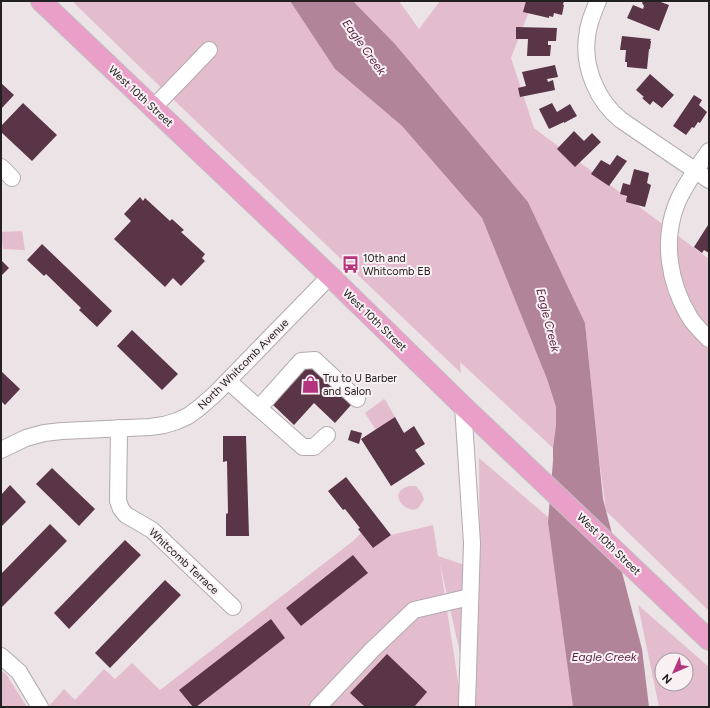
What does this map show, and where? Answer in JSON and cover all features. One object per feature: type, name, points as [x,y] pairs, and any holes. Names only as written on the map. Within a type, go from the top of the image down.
[{"type":"main road","name":"West 10th Street","points":[[41,1],[706,637]]},
{"type":"street","points":[[598,1],[590,21],[586,45],[592,80],[607,107],[616,116],[709,180]]},
{"type":"street","points":[[153,108],[208,50]]},
{"type":"street","points":[[709,151],[682,193],[675,210],[670,234],[669,258],[674,282],[682,305],[692,321],[709,339]]},
{"type":"street","name":"North Whitcomb Avenue","points":[[1,450],[26,438],[44,433],[150,427],[164,425],[188,416],[215,394],[330,276]]},
{"type":"street","points":[[259,408],[301,361],[315,360],[357,399]]},
{"type":"street","points":[[228,381],[303,447],[314,447],[327,435]]},
{"type":"street","points":[[464,406],[472,543],[466,706]]},
{"type":"street","name":"Whitcomb Terrace","points":[[119,428],[118,501],[121,509],[126,515],[152,530],[233,607]]},
{"type":"street","points":[[318,707],[372,650],[414,610],[470,597]]},
{"type":"street","points":[[1,656],[18,672],[40,707]]},
{"type":"shaded area","points":[[72,1],[290,1],[335,69],[402,126],[482,218],[547,379],[556,407],[556,425],[553,448],[460,362],[461,373],[179,105]]},
{"type":"shaded area","points":[[353,1],[399,1],[419,29],[440,1],[533,1],[511,58],[534,128],[709,259],[709,611],[606,511],[585,323],[528,202],[395,44]]},
{"type":"shaded area","points":[[22,231],[25,250],[3,249],[1,232]]},
{"type":"shaded area","points":[[384,399],[395,417],[376,430],[365,413]]},
{"type":"shaded area","points":[[479,458],[548,517],[573,707],[472,707],[440,564],[462,707],[49,706],[64,689],[75,700],[104,669],[115,679],[132,663],[160,690],[353,541],[361,533],[373,548],[391,535],[433,525],[438,556],[480,570]]},
{"type":"shaded area","points":[[410,486],[416,486],[422,494],[424,500],[418,508],[414,510],[404,506],[398,498],[402,489]]},
{"type":"shaded area","points":[[638,605],[692,652],[654,652],[654,683]]},
{"type":"shaded area","points":[[694,654],[709,667],[709,707],[659,707],[656,692],[694,692]]},
{"type":"shaded area","points":[[1,671],[6,674],[27,707],[1,707]]},
{"type":"water","name":"Eagle Creek","points":[[290,1],[353,1],[395,44],[528,202],[585,323],[603,499],[642,649],[649,707],[573,707],[548,522],[556,425],[556,407],[547,379],[482,218],[402,126],[335,69]]},
{"type":"building","points":[[526,1],[564,1],[562,15],[554,13],[553,17],[549,16],[549,18],[523,12]]},
{"type":"building","points":[[643,1],[658,1],[669,5],[659,31],[627,18],[633,5],[643,9]]},
{"type":"building","points":[[516,27],[557,28],[556,41],[548,41],[548,45],[551,45],[550,56],[527,56],[528,39],[516,39]]},
{"type":"building","points":[[622,36],[651,39],[647,69],[627,67],[627,62],[625,62],[626,50],[620,50]]},
{"type":"building","points":[[555,65],[558,77],[547,79],[548,82],[553,80],[555,90],[520,97],[518,88],[526,86],[522,72]]},
{"type":"building","points":[[650,74],[674,95],[662,108],[653,101],[650,105],[636,90]]},
{"type":"building","points":[[1,83],[14,95],[1,109]]},
{"type":"building","points":[[694,95],[702,100],[699,105],[707,112],[700,123],[698,122],[694,128],[692,127],[686,135],[673,126]]},
{"type":"building","points":[[23,103],[57,135],[32,161],[1,132],[1,126]]},
{"type":"building","points":[[552,103],[557,112],[570,104],[577,116],[549,129],[539,109]]},
{"type":"building","points":[[574,131],[584,141],[592,133],[601,142],[575,167],[557,149]]},
{"type":"building","points":[[617,155],[627,161],[609,186],[591,174],[601,160],[610,165]]},
{"type":"building","points":[[634,169],[649,173],[647,183],[651,185],[645,207],[626,202],[627,196],[620,194],[623,183],[630,185]]},
{"type":"building","points":[[140,197],[143,201],[145,198],[170,221],[172,219],[184,230],[181,232],[205,254],[202,258],[205,261],[181,286],[173,278],[165,287],[114,239],[131,221],[124,214]]},
{"type":"building","points":[[708,225],[709,253],[704,250],[702,253],[694,247]]},
{"type":"building","points":[[42,244],[112,311],[97,327],[79,310],[81,308],[46,274],[44,276],[27,260]]},
{"type":"building","points":[[1,260],[9,268],[1,276]]},
{"type":"building","points":[[132,330],[178,374],[162,390],[117,346]]},
{"type":"building","name":"Tru to U Barber and Salon","points":[[309,365],[351,405],[335,423],[314,403],[294,425],[272,404]]},
{"type":"building","points":[[1,371],[20,389],[5,405],[1,401]]},
{"type":"building","points":[[395,417],[404,433],[414,426],[425,444],[415,450],[425,464],[391,486],[361,439]]},
{"type":"building","points":[[351,430],[362,433],[359,444],[348,440]]},
{"type":"building","points":[[223,436],[246,436],[249,536],[226,536],[226,514],[228,513],[227,461],[223,462]]},
{"type":"building","points":[[52,468],[95,509],[79,526],[36,484]]},
{"type":"building","points":[[346,477],[391,535],[373,548],[345,509],[343,510],[328,491]]},
{"type":"building","points":[[10,485],[26,502],[1,527],[1,495]]},
{"type":"building","points":[[50,524],[67,541],[1,608],[1,574]]},
{"type":"building","points":[[125,540],[141,555],[69,629],[54,613]]},
{"type":"building","points":[[353,555],[368,573],[301,626],[286,608]]},
{"type":"building","points":[[165,580],[181,595],[110,668],[95,653]]},
{"type":"building","points":[[271,619],[285,638],[196,707],[193,707],[179,690]]},
{"type":"building","points":[[387,654],[427,692],[414,707],[365,707],[350,693]]},
{"type":"place","name":"10th and Whitcomb EB","points":[[350,264]]},
{"type":"place","name":"Tru to U Barber and Salon","points":[[310,384]]}]
